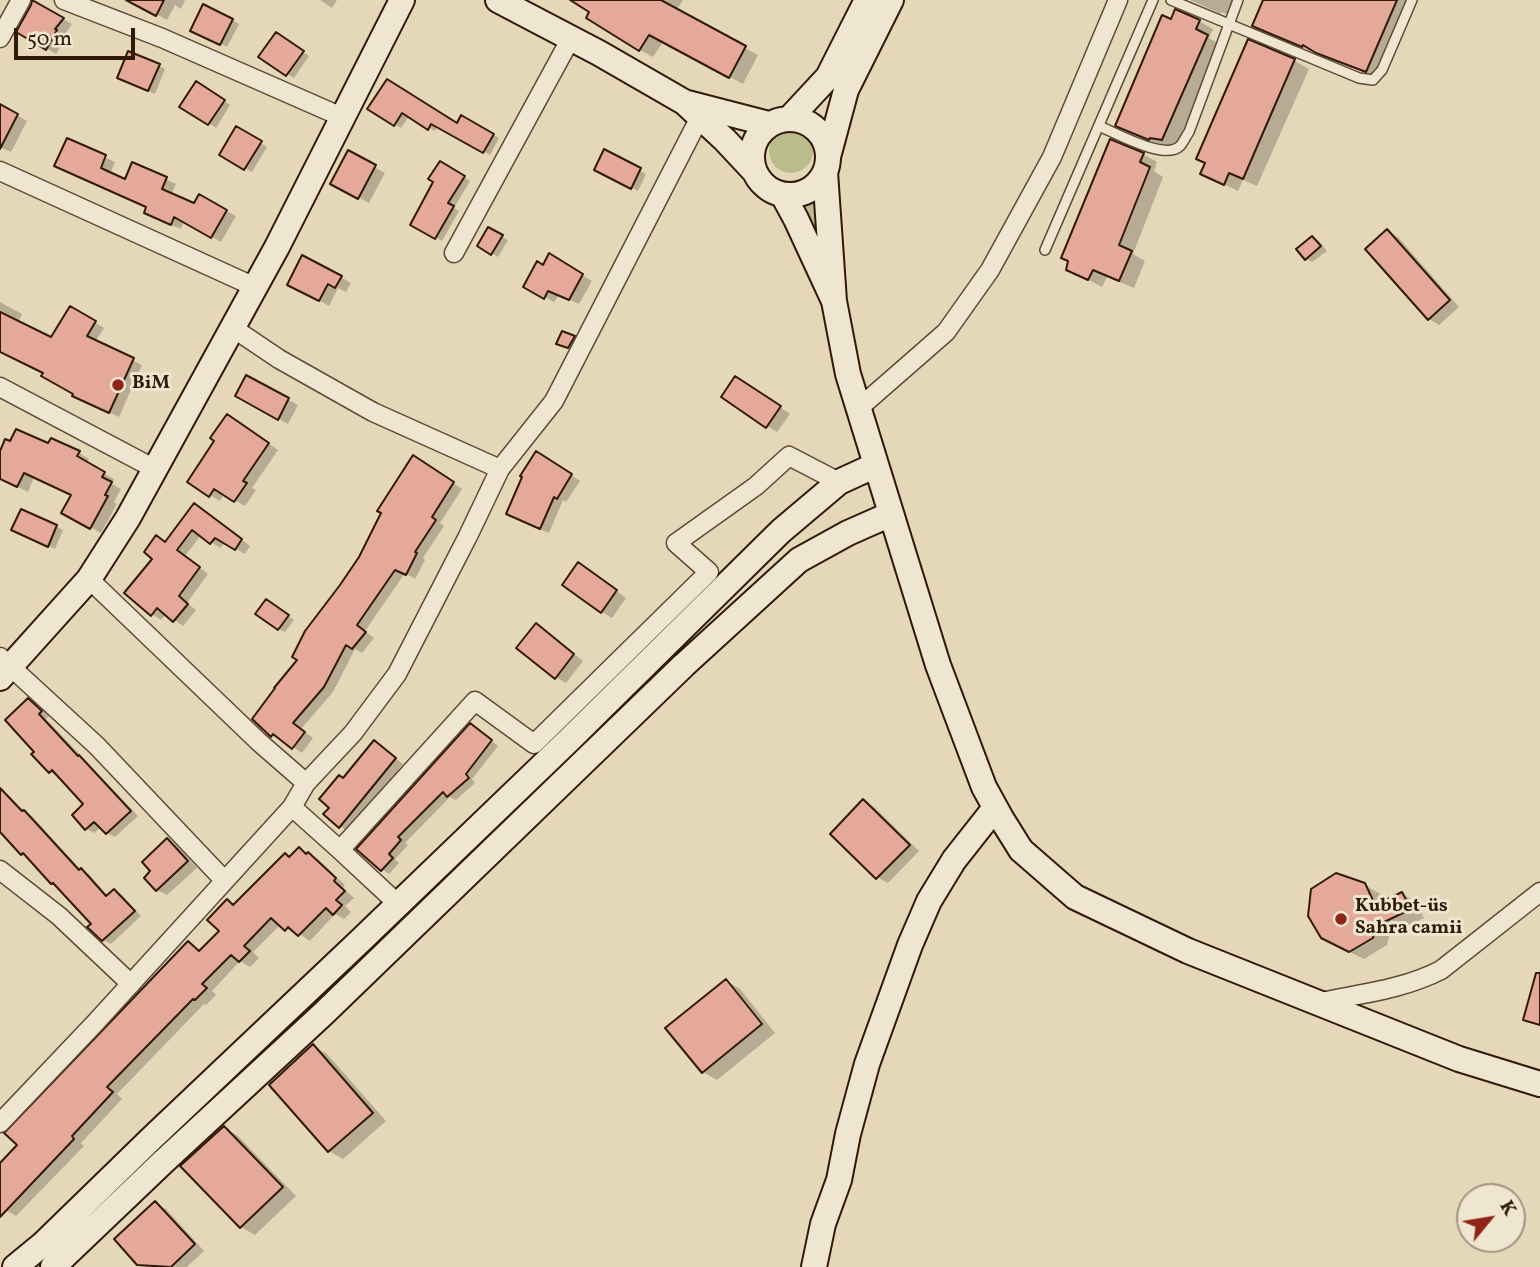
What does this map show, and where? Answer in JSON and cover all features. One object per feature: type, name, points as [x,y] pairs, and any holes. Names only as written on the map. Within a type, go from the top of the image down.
[{"type":"main road","points":[[4,667],[89,579],[128,518],[255,287],[401,0]]},
{"type":"main road","points":[[498,0],[570,38],[692,109],[725,140],[769,190],[783,195],[806,192],[816,185],[826,165],[846,90],[891,0]]},
{"type":"main road","points":[[753,170],[753,144],[760,133],[779,122],[828,76],[867,0]]},
{"type":"main road","points":[[692,109],[779,122],[794,118],[817,129],[824,139],[828,151],[826,165],[834,301],[848,374],[938,665],[984,787],[1021,850],[1075,897],[1188,951],[1459,1059],[1540,1084]]},
{"type":"main road","points":[[783,195],[834,301]]},
{"type":"main road","points":[[15,1267],[43,1244],[568,741],[781,531],[839,482],[876,464]]},
{"type":"main road","points":[[53,1267],[323,1014],[684,665],[799,560],[848,533],[891,514]]},
{"type":"main road","points":[[814,1267],[823,1224],[839,1180],[867,1064],[910,945],[929,901],[954,860],[995,808]]},
{"type":"street","points":[[0,38],[21,0]]},
{"type":"street","points":[[64,0],[162,38],[342,117]]},
{"type":"street","points":[[859,408],[946,332],[990,270],[1052,157],[1118,0]]},
{"type":"street","points":[[454,253],[570,38]]},
{"type":"street","points":[[0,1124],[292,807],[306,783],[353,733],[397,674],[500,469],[554,401],[692,109]]},
{"type":"street","points":[[0,171],[255,287]]},
{"type":"street","points":[[233,328],[279,359],[373,412],[500,469]]},
{"type":"street","points":[[0,387],[155,469]]},
{"type":"street","points":[[340,850],[475,701],[534,744],[709,572],[676,542],[756,486],[789,457],[839,482]]},
{"type":"street","points":[[89,579],[259,742],[306,783]]},
{"type":"street","points":[[4,667],[97,746],[224,880]]},
{"type":"street","points":[[292,807],[398,904]]},
{"type":"street","points":[[0,870],[59,916],[131,984]]},
{"type":"street","points":[[1316,1003],[1423,979],[1441,970],[1540,892]]},
{"type":"lane","points":[[1045,250],[1153,0]]},
{"type":"lane","points":[[1171,0],[1359,78],[1374,80],[1382,70],[1412,0]]},
{"type":"lane","points":[[1099,125],[1160,151],[1171,151],[1180,146],[1189,132],[1238,0]]},
{"type":"green space","points":[[791,129],[806,136],[813,151],[806,166],[791,173],[776,166],[769,151],[776,136]]},
{"type":"green space","points":[[817,195],[824,248],[800,202]]},
{"type":"building","points":[[32,0],[64,18],[55,29],[57,30],[46,50],[16,32]]},
{"type":"building","points":[[126,0],[164,0],[156,16]]},
{"type":"building","points":[[570,0],[661,0],[746,46],[729,78],[649,35],[639,51],[586,18],[589,12]]},
{"type":"building","points":[[1263,0],[1397,0],[1366,72],[1252,26]]},
{"type":"building","points":[[203,4],[233,19],[220,45],[190,31]]},
{"type":"building","points":[[1175,9],[1200,20],[1196,29],[1208,35],[1162,140],[1149,140],[1115,126],[1162,15],[1171,19]]},
{"type":"building","points":[[276,32],[304,51],[286,76],[258,57]]},
{"type":"building","points":[[1248,39],[1295,59],[1243,179],[1229,173],[1224,185],[1200,174],[1205,163],[1196,159]]},
{"type":"building","points":[[128,51],[160,64],[148,91],[117,78]]},
{"type":"building","points":[[387,79],[457,123],[461,115],[494,134],[483,153],[431,124],[428,130],[402,113],[394,126],[367,109]]},
{"type":"building","points":[[196,81],[225,100],[208,125],[179,107]]},
{"type":"building","points":[[0,104],[18,114],[0,149]]},
{"type":"building","points":[[236,126],[262,141],[244,170],[219,155]]},
{"type":"building","points":[[67,138],[106,155],[101,168],[125,179],[132,162],[167,177],[162,189],[194,203],[199,194],[227,210],[211,238],[174,217],[171,225],[144,213],[146,207],[54,166]]},
{"type":"building","points":[[1110,139],[1144,153],[1140,162],[1150,167],[1119,245],[1132,251],[1119,281],[1093,270],[1088,280],[1066,270],[1068,261],[1061,258]]},
{"type":"building","points":[[604,149],[641,168],[631,189],[594,170]]},
{"type":"building","points":[[348,150],[376,165],[358,199],[330,184]]},
{"type":"building","points":[[440,161],[465,176],[448,203],[454,206],[435,239],[410,225],[433,182],[428,179]]},
{"type":"building","points":[[488,227],[503,235],[491,255],[477,246]]},
{"type":"building","points":[[1387,229],[1450,300],[1428,320],[1365,249]]},
{"type":"building","points":[[1312,236],[1321,246],[1305,260],[1296,249]]},
{"type":"building","points":[[549,253],[583,274],[569,300],[548,291],[544,299],[523,287],[537,261],[543,265]]},
{"type":"building","points":[[302,255],[342,276],[335,288],[328,284],[319,301],[287,285]]},
{"type":"building","points":[[70,306],[96,321],[87,336],[134,358],[109,413],[72,396],[73,394],[41,376],[43,373],[0,352],[0,312],[51,337]]},
{"type":"building","points":[[562,331],[575,336],[568,348],[556,344]]},
{"type":"building","points":[[246,375],[289,398],[278,420],[235,396]]},
{"type":"building","points":[[735,376],[781,406],[766,428],[721,397]]},
{"type":"building","points":[[227,414],[269,443],[243,481],[247,483],[234,502],[214,489],[209,497],[187,482],[214,441],[210,438]]},
{"type":"building","points":[[16,429],[48,443],[51,438],[80,451],[77,456],[105,472],[102,477],[112,482],[105,495],[108,496],[90,529],[61,513],[71,495],[24,473],[17,487],[0,479],[0,451],[5,439],[10,441]]},
{"type":"building","points":[[536,451],[572,474],[557,499],[554,497],[540,529],[506,514],[522,477],[520,476]]},
{"type":"building","points":[[413,455],[454,482],[432,517],[436,520],[415,552],[417,553],[406,575],[395,570],[357,625],[366,632],[352,649],[346,645],[324,687],[293,723],[305,732],[292,749],[273,734],[271,737],[252,719],[297,660],[292,657],[305,631],[359,557],[381,513],[377,511]]},
{"type":"building","points":[[194,503],[242,539],[235,550],[215,538],[210,544],[192,530],[177,550],[200,567],[179,596],[188,604],[173,622],[157,608],[151,616],[124,593],[152,559],[144,552],[156,535],[165,542]]},
{"type":"building","points":[[21,509],[57,525],[48,547],[11,530]]},
{"type":"building","points":[[578,562],[617,590],[601,613],[562,585]]},
{"type":"building","points":[[266,599],[289,615],[278,630],[255,614]]},
{"type":"building","points":[[536,623],[574,654],[555,679],[516,648]]},
{"type":"building","points":[[28,698],[42,711],[39,714],[131,811],[106,834],[94,822],[85,830],[72,815],[83,804],[52,770],[49,773],[31,754],[34,752],[5,720]]},
{"type":"building","points":[[470,723],[492,740],[466,774],[469,778],[447,797],[443,792],[398,837],[401,840],[389,854],[393,858],[381,871],[356,849]]},
{"type":"building","points":[[374,740],[396,758],[339,828],[323,814],[329,808],[319,799],[339,775],[343,778]]},
{"type":"building","points":[[0,788],[106,896],[114,889],[135,911],[102,941],[87,927],[91,924],[53,883],[51,884],[0,832]]},
{"type":"building","points":[[863,799],[910,845],[876,879],[830,834]]},
{"type":"building","points":[[167,838],[188,861],[156,891],[144,878],[150,871],[142,862]]},
{"type":"building","points":[[299,847],[336,878],[334,881],[345,891],[336,900],[342,905],[333,915],[326,908],[298,936],[288,927],[285,931],[271,918],[244,946],[250,951],[239,962],[231,955],[202,984],[207,988],[107,1087],[113,1092],[72,1136],[74,1139],[0,1217],[0,1163],[17,1145],[4,1133],[188,941],[199,951],[219,931],[207,920],[227,899],[233,905],[285,853],[289,857]]},
{"type":"building","points":[[1336,873],[1365,883],[1375,905],[1402,892],[1411,909],[1376,926],[1373,938],[1349,952],[1321,938],[1308,916],[1311,889]]},
{"type":"building","points":[[1536,973],[1540,973],[1540,1025],[1523,1020]]},
{"type":"building","points":[[726,979],[762,1024],[702,1073],[665,1028]]},
{"type":"building","points":[[313,1044],[373,1113],[328,1152],[269,1085]]},
{"type":"building","points":[[224,1126],[283,1187],[240,1228],[180,1166]]},
{"type":"building","points":[[155,1201],[195,1244],[171,1267],[137,1265],[114,1239]]},
{"type":"place","name":"BiM","points":[[118,385]]},
{"type":"place","name":"Kubbet-üs Sahra camii","points":[[1341,919]]}]
